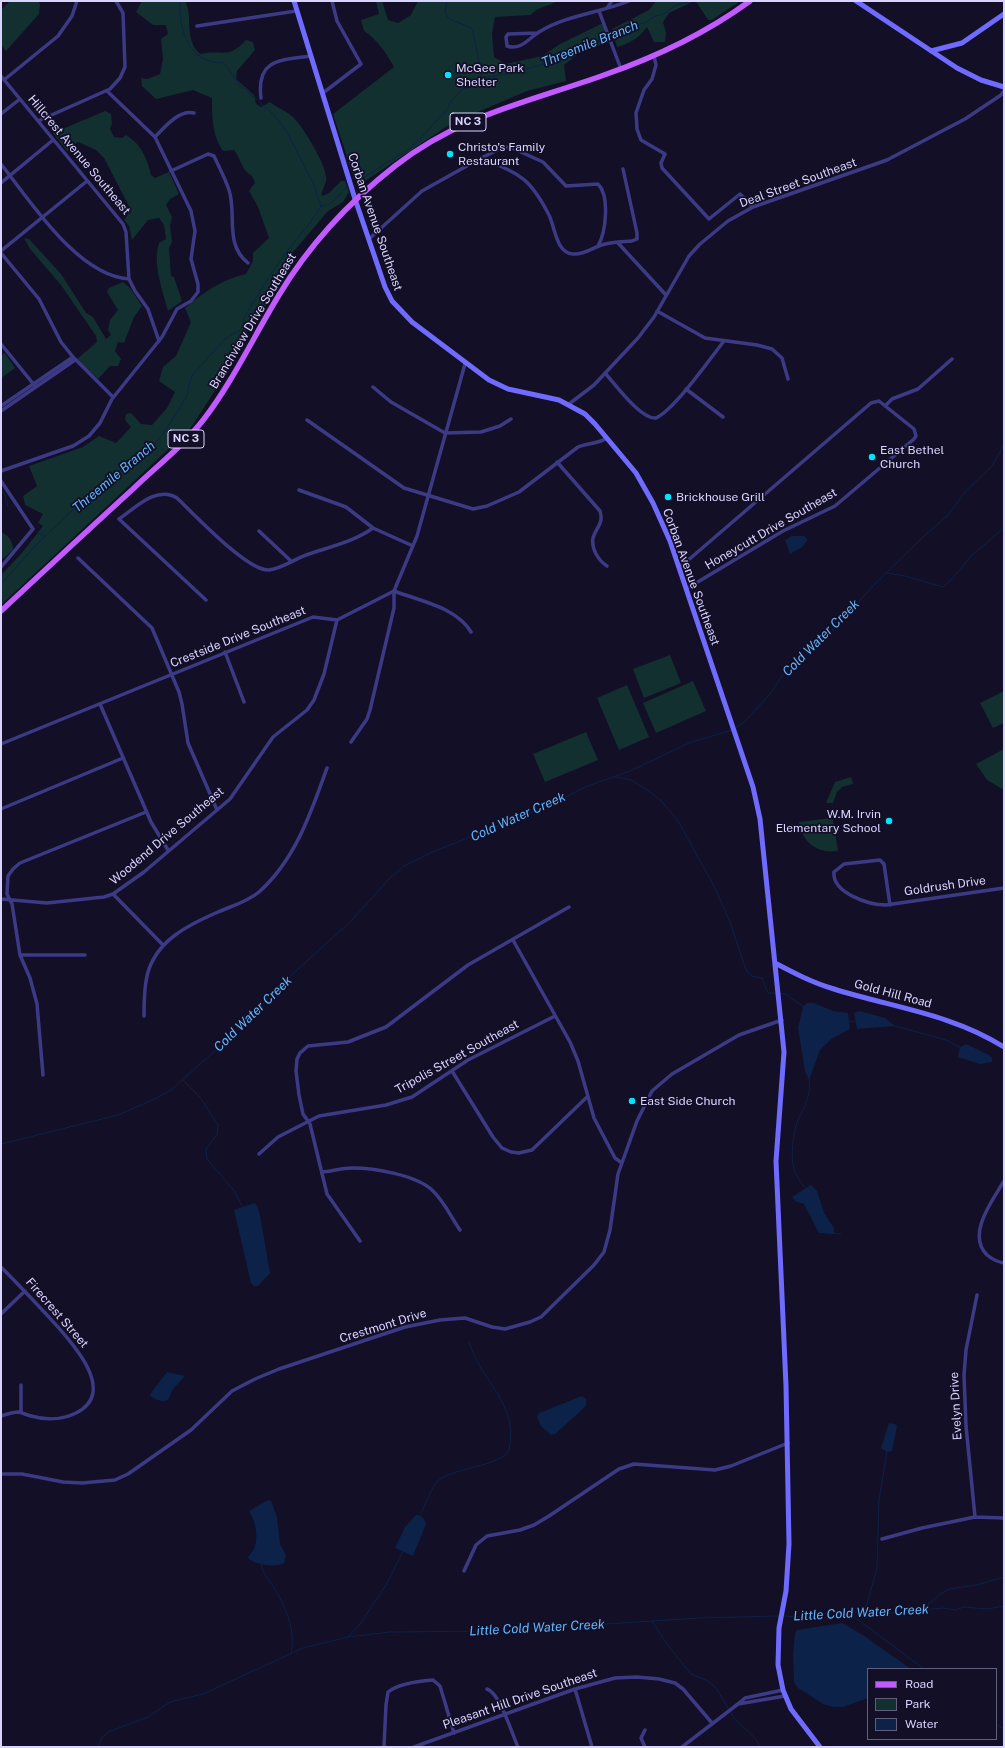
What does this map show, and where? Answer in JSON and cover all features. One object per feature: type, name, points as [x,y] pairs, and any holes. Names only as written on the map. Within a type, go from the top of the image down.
[{"type":"main road","name":"Corban Avenue Southeast","points":[[294,1],[355,200],[384,287],[396,306],[412,322],[465,364],[501,386],[552,398],[569,404],[585,414],[627,462],[648,492],[670,540],[753,787],[760,820],[782,1020],[784,1065],[777,1134],[776,1161],[788,1443],[789,1559],[786,1591],[779,1628],[777,1654],[779,1676],[785,1696],[799,1721],[820,1747]]},
{"type":"main road","name":"Branchview Drive Southeast","points":[[1,611],[192,434],[220,396],[294,272],[326,231],[355,200],[414,152],[455,128],[496,110],[654,56],[710,27],[750,1]]},
{"type":"main road","points":[[856,1],[973,77],[1004,87]]},
{"type":"main road","points":[[931,51],[962,43],[1004,14]]},
{"type":"main road","name":"Gold Hill Road","points":[[775,963],[832,988],[904,1006],[949,1021],[979,1033],[1004,1047]]},
{"type":"street","points":[[4,80],[58,36],[72,16],[77,1]]},
{"type":"street","points":[[38,121],[107,91],[116,84],[125,67],[123,12],[116,1]]},
{"type":"street","points":[[322,93],[361,64],[337,21],[332,1]]},
{"type":"street","points":[[607,8],[612,1]]},
{"type":"street","points":[[538,32],[532,39],[522,45],[507,46],[506,37],[508,34],[538,32],[575,18],[629,1]]},
{"type":"street","points":[[197,26],[296,11]]},
{"type":"street","points":[[599,11],[621,68]]},
{"type":"street","points":[[261,98],[260,79],[268,66],[275,62],[311,56]]},
{"type":"street","points":[[654,56],[656,65],[652,79],[644,90],[636,113],[637,130],[641,140],[665,154],[661,164],[662,168],[692,203],[709,219],[740,194],[754,207]]},
{"type":"street","name":"Hillcrest Avenue Southeast","points":[[1,76],[86,181],[124,224],[126,232],[129,279],[135,291],[148,309],[159,341]]},
{"type":"street","points":[[1,471],[83,440],[97,428],[113,397],[159,341],[168,328],[177,309],[196,297],[198,289],[191,259],[195,235],[193,220],[155,137],[107,91]]},
{"type":"street","name":"Deal Street Southeast","points":[[569,404],[588,390],[606,373],[638,338],[657,311],[679,271],[700,244],[728,221],[754,207],[887,160],[965,119],[1002,95],[1004,91]]},
{"type":"street","points":[[1,114],[20,99]]},
{"type":"street","points":[[155,137],[176,117],[190,112],[194,113]]},
{"type":"street","points":[[1,183],[53,140]]},
{"type":"street","points":[[369,239],[422,191],[504,147],[512,148],[543,162],[566,186],[598,184],[602,188],[606,216],[605,228],[598,246]]},
{"type":"street","points":[[171,171],[208,154],[214,156],[229,191],[232,236],[240,253],[248,263]]},
{"type":"street","points":[[481,158],[518,174],[530,184],[549,215],[559,244],[565,252],[577,254],[588,252],[598,246],[637,239],[638,236],[623,169]]},
{"type":"street","points":[[1,164],[43,217],[73,251],[93,266],[113,277],[129,279]]},
{"type":"street","points":[[86,181],[1,252],[39,299],[61,342],[74,359],[113,397]]},
{"type":"street","points":[[618,243],[666,295]]},
{"type":"street","points":[[657,311],[699,336],[757,345],[772,349],[782,358],[788,379]]},
{"type":"street","points":[[606,373],[640,411],[652,419],[656,418],[663,414],[686,389],[724,341]]},
{"type":"street","points":[[1,344],[34,385]]},
{"type":"street","points":[[1,406],[74,359]]},
{"type":"street","points":[[885,406],[892,399],[918,389],[952,359]]},
{"type":"street","points":[[351,742],[367,719],[370,710],[394,608],[394,591],[413,546],[465,364]]},
{"type":"street","points":[[1,411],[34,385]]},
{"type":"street","points":[[373,387],[391,402],[445,433],[481,432],[500,426],[511,419]]},
{"type":"street","points":[[686,389],[723,417]]},
{"type":"street","name":"Honeycutt Drive Southeast","points":[[679,568],[869,404],[876,401],[885,406],[914,429],[916,436],[910,443],[835,506],[784,531],[686,589]]},
{"type":"street","points":[[307,420],[404,488],[464,507],[480,509],[519,492],[578,447],[599,443],[607,438]]},
{"type":"street","points":[[557,462],[600,512],[602,522],[593,538],[593,542],[600,562],[607,566]]},
{"type":"street","points":[[1,481],[33,529],[1,567]]},
{"type":"street","points":[[299,490],[346,507],[374,528],[413,546]]},
{"type":"street","points":[[206,600],[119,519],[154,496],[168,494],[177,498],[244,560],[258,569],[268,570],[311,553],[330,548],[374,528]]},
{"type":"street","points":[[259,531],[291,561]]},
{"type":"street","points":[[78,558],[149,624],[157,638],[172,674],[182,704],[188,743],[217,810]]},
{"type":"street","points":[[337,620],[394,591],[441,608],[467,626],[471,632]]},
{"type":"street","name":"Crestside Drive Southeast","points":[[1,744],[312,617],[337,620]]},
{"type":"street","name":"Woodend Drive Southeast","points":[[1,899],[28,902],[90,900],[113,894],[144,872],[234,794],[273,737],[287,724],[302,715],[314,700],[324,674],[337,620]]},
{"type":"street","points":[[225,652],[244,702]]},
{"type":"street","points":[[100,704],[146,812],[168,850]]},
{"type":"street","points":[[1,808],[123,758]]},
{"type":"street","points":[[144,1016],[147,976],[163,945],[188,926],[252,897],[264,886],[301,836],[327,768]]},
{"type":"street","points":[[43,1075],[37,1004],[30,978],[20,955],[10,900],[7,894],[7,880],[16,865],[146,812]]},
{"type":"street","name":"Goldrush Drive","points":[[890,905],[884,864],[880,860],[844,864],[834,872],[836,883],[850,894],[862,901],[876,905],[890,905],[1004,888]]},
{"type":"street","points":[[113,894],[163,945]]},
{"type":"street","points":[[360,1241],[328,1194],[308,1121],[303,1114],[296,1079],[297,1059],[303,1049],[312,1045],[348,1042],[375,1033],[394,1022],[468,965],[569,907]]},
{"type":"street","points":[[513,940],[574,1052],[592,1114],[615,1158],[622,1163]]},
{"type":"street","points":[[20,955],[85,955]]},
{"type":"street","name":"Tripolis Street Southeast","points":[[259,1154],[278,1137],[308,1121],[327,1114],[400,1102],[418,1094],[452,1071],[494,1046],[555,1016]]},
{"type":"street","name":"Crestmont Drive","points":[[1,1474],[22,1474],[63,1482],[82,1483],[114,1480],[128,1474],[191,1430],[232,1391],[255,1378],[405,1328],[440,1320],[465,1318],[492,1327],[505,1329],[535,1320],[546,1313],[558,1302],[576,1281],[594,1265],[604,1252],[609,1235],[616,1186],[622,1163],[643,1105],[656,1086],[687,1065],[739,1035],[782,1020]]},
{"type":"street","points":[[452,1071],[493,1137],[502,1148],[516,1153],[532,1150],[587,1097]]},
{"type":"street","points":[[322,1172],[354,1168],[407,1176],[417,1180],[428,1187],[441,1200],[460,1230]]},
{"type":"street","points":[[1004,1181],[985,1212],[980,1229],[983,1249],[995,1261],[1004,1263]]},
{"type":"street","name":"Firecrest Street","points":[[1,1267],[78,1350],[88,1369],[92,1391],[90,1400],[84,1407],[76,1413],[65,1417],[44,1419],[21,1412],[1,1416]]},
{"type":"street","points":[[1,1314],[24,1291]]},
{"type":"street","name":"Evelyn Drive","points":[[975,1517],[966,1426],[964,1375],[966,1350],[977,1295]]},
{"type":"street","points":[[21,1385],[21,1412]]},
{"type":"street","points":[[464,1571],[476,1545],[487,1536],[520,1530],[534,1525],[619,1468],[634,1464],[715,1470],[731,1466],[788,1443]]},
{"type":"street","points":[[882,1539],[922,1528],[975,1517],[1004,1518]]},
{"type":"street","name":"Pleasant Hill Drive Southeast","points":[[414,1747],[575,1689],[615,1678],[637,1677],[666,1680],[675,1683],[683,1689],[712,1723]]},
{"type":"street","points":[[384,1747],[388,1692],[393,1688],[424,1680],[433,1680],[440,1686],[454,1733]]},
{"type":"street","points":[[487,1689],[495,1694],[518,1747]]},
{"type":"street","points":[[575,1689],[592,1747]]},
{"type":"street","points":[[682,1747],[745,1698],[783,1690]]},
{"type":"street","points":[[738,1704],[785,1696]]},
{"type":"street","points":[[644,1730],[641,1738],[645,1747]]},
{"type":"green space","points":[[10,1],[38,1],[40,4],[39,14],[6,51],[1,45],[1,10]]},
{"type":"green space","points":[[142,1],[185,1],[189,14],[190,35],[195,48],[200,54],[225,53],[234,50],[246,40],[253,42],[255,50],[237,71],[236,79],[254,95],[256,104],[261,107],[270,102],[291,115],[302,128],[317,153],[324,170],[326,179],[322,196],[329,193],[341,181],[345,181],[349,192],[343,202],[328,211],[294,251],[272,285],[264,312],[247,332],[239,346],[235,360],[190,429],[1,605],[1,575],[21,554],[43,526],[38,523],[43,514],[25,505],[23,496],[37,486],[29,466],[83,447],[99,436],[116,443],[131,427],[125,420],[126,414],[131,413],[141,424],[152,425],[167,408],[175,392],[159,381],[163,367],[176,356],[191,322],[185,308],[213,287],[229,279],[246,274],[253,261],[253,253],[269,238],[258,207],[249,191],[255,183],[253,177],[244,168],[234,150],[223,151],[219,145],[213,119],[212,98],[193,90],[156,99],[142,86],[141,78],[148,79],[160,74],[163,59],[161,39],[168,34],[166,25],[153,25],[136,12]]},
{"type":"green space","points":[[376,1],[382,1],[388,20],[398,23],[411,15],[418,1],[559,1],[538,9],[530,15],[495,17],[492,34],[494,57],[506,64],[542,56],[560,44],[603,23],[609,42],[580,52],[564,65],[566,81],[527,91],[452,123],[359,185],[356,177],[354,178],[333,114],[394,67],[378,43],[364,31],[361,20],[379,14]]},
{"type":"green space","points":[[656,1],[694,1],[669,13],[663,22],[666,33],[665,42],[654,42],[647,27],[634,40],[617,47],[612,29],[649,10]]},
{"type":"green space","points":[[694,1],[740,1],[712,20],[708,20],[697,3]]},
{"type":"green space","points":[[105,111],[111,114],[112,124],[110,129],[114,137],[122,138],[126,135],[132,139],[143,152],[151,175],[155,178],[169,172],[179,194],[170,199],[166,205],[172,217],[170,226],[172,242],[169,248],[171,276],[174,277],[182,301],[168,311],[157,268],[157,251],[159,243],[166,239],[164,225],[159,218],[148,220],[132,240],[129,226],[124,220],[131,210],[104,158],[96,150],[78,142],[67,151],[53,133]]},
{"type":"green space","points":[[24,238],[29,239],[61,274],[86,313],[93,317],[106,339],[111,335],[108,330],[110,320],[118,310],[107,292],[109,288],[123,282],[130,288],[142,306],[134,317],[124,343],[118,342],[115,351],[121,359],[118,366],[110,366],[98,379],[77,359],[97,342],[96,336],[61,285],[30,249]]},
{"type":"green space","points":[[5,353],[15,368],[1,378],[1,355]]},
{"type":"green space","points":[[1,532],[8,537],[13,547],[13,550],[3,559],[1,557]]},
{"type":"green space","points":[[670,655],[681,683],[644,698],[633,669]]},
{"type":"green space","points":[[693,681],[706,711],[656,733],[643,703]]},
{"type":"green space","points":[[627,685],[649,737],[619,750],[597,698]]},
{"type":"green space","points":[[1004,691],[1004,723],[993,728],[980,703]]},
{"type":"green space","points":[[586,732],[598,760],[545,782],[533,754]]},
{"type":"green space","points":[[1004,749],[1004,790],[987,780],[976,764]]},
{"type":"green space","points":[[851,777],[853,784],[842,787],[837,792],[833,803],[826,803],[835,782]]},
{"type":"green space","points":[[831,818],[833,820],[838,851],[823,851],[807,841],[803,835],[799,822]]},
{"type":"water","points":[[792,536],[804,536],[808,540],[802,547],[790,554],[785,540]]},
{"type":"water","points":[[807,1003],[814,1003],[833,1011],[848,1013],[850,1029],[831,1039],[820,1050],[809,1080],[805,1071],[798,1028],[803,1007]]},
{"type":"water","points":[[860,1011],[885,1018],[895,1026],[857,1029],[854,1013]]},
{"type":"water","points":[[966,1044],[989,1055],[992,1058],[992,1062],[980,1064],[958,1057],[960,1047]]},
{"type":"water","points":[[811,1185],[817,1191],[824,1213],[834,1228],[834,1234],[819,1233],[804,1204],[795,1201],[792,1197]]},
{"type":"water","points":[[254,1203],[257,1206],[260,1215],[270,1273],[258,1286],[254,1286],[251,1283],[234,1210]]},
{"type":"water","points":[[167,1372],[185,1376],[173,1389],[168,1400],[163,1401],[150,1396],[151,1393]]},
{"type":"water","points":[[582,1396],[586,1399],[586,1405],[584,1408],[555,1434],[551,1435],[541,1426],[537,1417],[539,1413]]},
{"type":"water","points":[[889,1423],[897,1426],[892,1451],[887,1452],[881,1448]]},
{"type":"water","points":[[268,1500],[271,1501],[277,1517],[280,1544],[286,1555],[284,1563],[281,1565],[260,1564],[248,1558],[255,1547],[256,1538],[255,1524],[249,1511]]},
{"type":"water","points":[[416,1515],[422,1517],[426,1524],[413,1556],[395,1548],[405,1527]]},
{"type":"water","points":[[842,1623],[863,1635],[910,1668],[867,1668],[867,1698],[843,1707],[833,1707],[823,1704],[798,1688],[794,1682],[793,1655],[795,1633],[797,1630]]},
{"type":"waterway","points":[[180,1],[181,23],[188,43],[202,58],[212,62],[224,63],[239,84],[273,114],[287,132],[314,185],[321,206]]},
{"type":"waterway","points":[[447,1],[445,12],[448,18],[471,28],[473,32],[482,77]]},
{"type":"waterway","name":"Threemile Branch","points":[[610,35],[646,22],[655,16],[664,14],[674,6],[691,1]]},
{"type":"waterway","name":"Threemile Branch","points":[[358,181],[412,147],[444,113],[449,107],[449,104],[462,89],[474,85],[483,78],[513,73],[560,59],[575,48],[587,46],[607,36]]},
{"type":"waterway","points":[[322,206],[333,201],[347,187]]},
{"type":"waterway","name":"Threemile Branch","points":[[1,584],[36,545],[74,509],[123,468],[142,455],[162,436],[187,396],[189,384],[193,374],[225,339],[240,330],[243,326],[244,318],[269,277],[290,247],[313,219],[321,206]]},
{"type":"waterway","name":"Cold Water Creek","points":[[735,729],[745,721],[770,694],[782,676],[830,633],[873,586],[923,537],[947,516],[966,491],[992,466],[1004,445]]},
{"type":"waterway","points":[[1,490],[5,495],[8,506]]},
{"type":"waterway","points":[[887,573],[905,576],[943,587],[953,578],[971,556],[1004,528]]},
{"type":"waterway","points":[[37,533],[45,536]]},
{"type":"waterway","name":"Cold Water Creek","points":[[1,1144],[118,1115],[155,1099],[171,1090],[237,1031],[286,980],[350,922],[390,878],[404,866],[435,851],[548,806],[585,787],[630,771],[689,743],[732,730]]},
{"type":"waterway","points":[[616,777],[631,780],[650,792],[662,802],[677,819],[715,888],[730,922],[746,970],[752,976],[762,978],[768,993],[776,993]]},
{"type":"waterway","points":[[779,993],[787,995],[804,1007]]},
{"type":"waterway","points":[[848,1021],[855,1022]]},
{"type":"waterway","points":[[895,1026],[946,1040],[961,1048]]},
{"type":"waterway","points":[[805,1188],[795,1172],[792,1152],[793,1137],[796,1125],[809,1094],[809,1078]]},
{"type":"waterway","points":[[183,1080],[200,1097],[218,1125],[217,1134],[206,1149],[207,1159],[235,1192],[242,1206]]},
{"type":"waterway","points":[[833,1233],[841,1234]]},
{"type":"waterway","points":[[420,1515],[431,1492],[439,1480],[456,1472],[487,1464],[504,1456],[509,1450],[511,1434],[509,1419],[504,1406],[482,1369],[469,1342]]},
{"type":"waterway","points":[[861,1612],[867,1604],[877,1568],[879,1500],[887,1451]]},
{"type":"waterway","points":[[348,1637],[360,1624],[386,1585],[403,1551]]},
{"type":"waterway","points":[[261,1564],[263,1572],[280,1598],[289,1620],[292,1637],[291,1653]]},
{"type":"waterway","points":[[923,1609],[940,1594],[949,1589],[977,1585],[1004,1577]]},
{"type":"waterway","name":"Little Cold Water Creek","points":[[784,1616],[797,1617],[841,1612],[885,1613],[944,1608],[955,1610],[964,1607],[987,1609],[1004,1606]]},
{"type":"waterway","points":[[849,1613],[923,1668]]},
{"type":"waterway","name":"Little Cold Water Creek","points":[[98,1747],[102,1738],[108,1732],[148,1717],[170,1702],[203,1694],[303,1648],[348,1637],[390,1632],[496,1631],[700,1618],[779,1616]]},
{"type":"waterway","points":[[652,1621],[669,1647],[691,1674],[706,1680],[716,1688],[734,1718],[756,1739],[760,1747]]},
{"type":"waterway","points":[[997,1725],[1004,1729]]},
{"type":"place","name":"McGee Park Shelter","points":[[448,75]]},
{"type":"place","name":"Christo's Family Restaurant","points":[[450,154]]},
{"type":"place","name":"East Bethel Church","points":[[872,457]]},
{"type":"place","name":"Brickhouse Grill","points":[[668,497]]},
{"type":"place","name":"W.M. Irvin Elementary School","points":[[889,821]]},
{"type":"place","name":"East Side Church","points":[[632,1101]]}]
